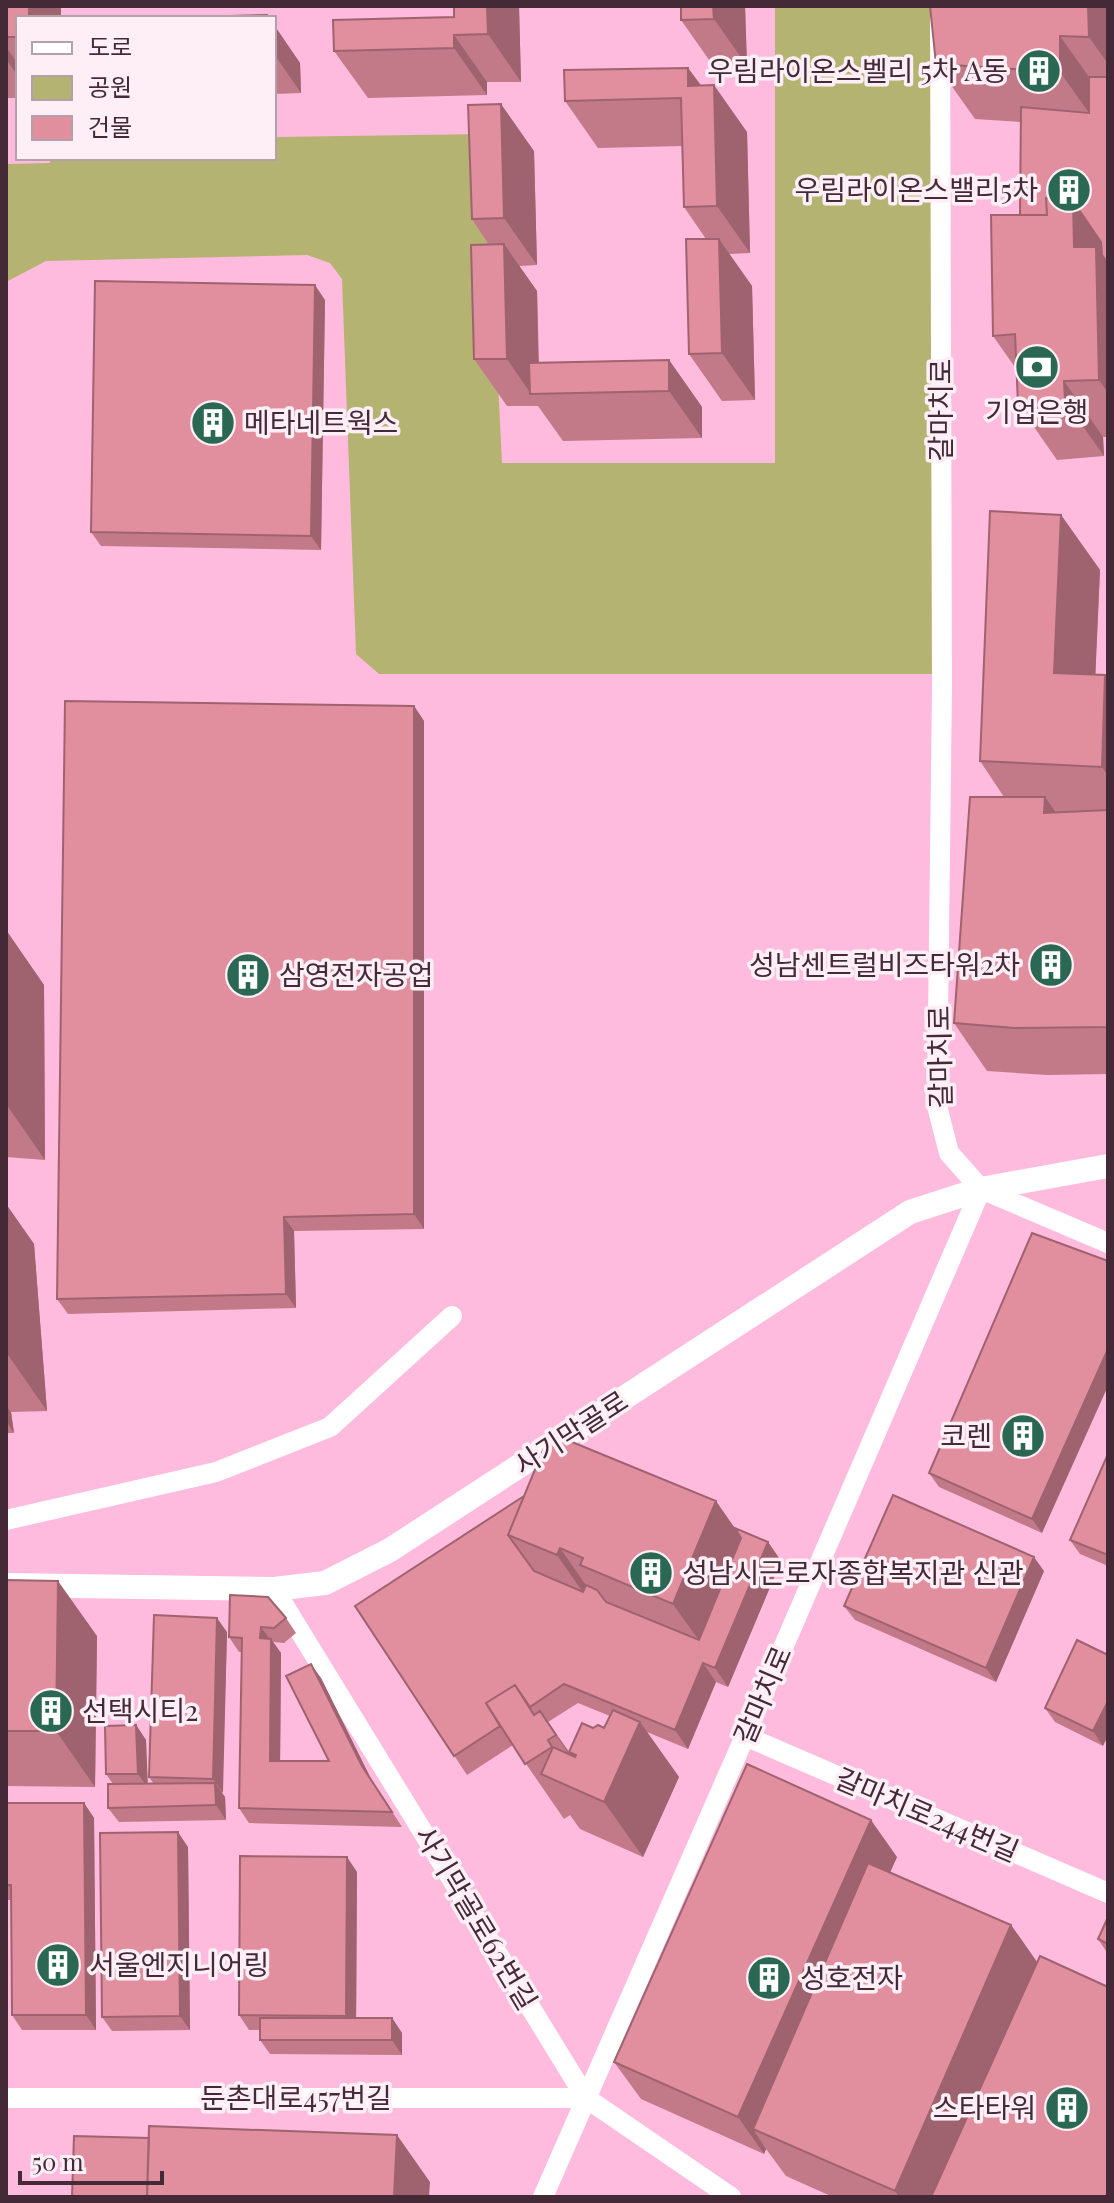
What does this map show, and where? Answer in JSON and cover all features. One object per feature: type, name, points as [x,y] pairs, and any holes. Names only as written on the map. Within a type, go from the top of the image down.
[{"type":"street","name":"갈마치로","points":[[543,2197],[981,1189],[949,1153],[937,1106],[942,687],[940,6]]},
{"type":"street","name":"사기막골로","points":[[6,1585],[274,1589],[325,1583],[390,1550],[910,1212],[981,1189],[1108,1166]]},
{"type":"street","points":[[981,1189],[1108,1243]]},
{"type":"street","points":[[6,1520],[216,1472],[330,1427],[452,1316]]},
{"type":"street","name":"사기막골로62번길","points":[[274,1589],[586,2098],[731,2197]]},
{"type":"street","name":"갈마치로244번길","points":[[745,1736],[1108,1893]]},
{"type":"street","name":"둔촌대로457번길","points":[[6,2098],[586,2098]]},
{"type":"green space","points":[[775,6],[940,6],[940,674],[379,674],[356,654],[342,279],[330,263],[307,255],[46,261],[6,282],[6,164],[50,163],[50,160],[276,160],[276,137],[486,134],[502,463],[775,463]]},
{"type":"building","points":[[6,6],[29,6],[29,16],[16,16],[16,37],[6,37]]},
{"type":"building","points":[[454,6],[487,6],[488,34],[454,35],[454,48],[334,51],[333,20],[454,17]]},
{"type":"building","points":[[681,6],[713,6],[714,19],[681,20]]},
{"type":"building","points":[[930,6],[1088,6],[1089,37],[1060,36],[1060,72],[936,64]]},
{"type":"building","points":[[688,68],[688,86],[714,85],[717,206],[684,207],[681,98],[565,101],[564,70]]},
{"type":"building","name":"우림라이온스밸리5차","points":[[1089,77],[1108,77],[1108,263],[1102,255],[1101,242],[1073,201],[1046,198],[1047,215],[1020,215],[1021,107],[1089,113]]},
{"type":"building","points":[[501,104],[504,218],[472,219],[468,105]]},
{"type":"building","points":[[1046,198],[1073,201],[1074,247],[1096,247],[1099,380],[1064,381],[1065,401],[1018,404],[1015,334],[993,336],[991,215],[1047,215]]},
{"type":"building","points":[[686,239],[719,239],[722,353],[689,354]]},
{"type":"building","points":[[504,244],[507,359],[474,359],[471,245]]},
{"type":"building","name":"메타네트웍스","points":[[95,281],[315,285],[311,536],[91,532]]},
{"type":"building","points":[[669,360],[669,391],[530,394],[529,363]]},
{"type":"building","points":[[990,511],[1061,515],[1054,673],[1105,675],[1102,767],[980,761]]},
{"type":"building","name":"삼영전자공업","points":[[65,701],[414,706],[414,1214],[284,1217],[286,1294],[57,1299]]},
{"type":"building","name":"성남센트럴비즈타워2차","points":[[970,797],[1045,797],[1044,813],[1108,810],[1108,1027],[1014,1028],[954,1023]]},
{"type":"building","name":"코렌","points":[[1032,1233],[1108,1261],[1108,1349],[1032,1519],[929,1473]]},
{"type":"building","points":[[550,1433],[716,1501],[673,1604],[580,1565],[583,1558],[560,1548],[557,1555],[508,1535]]},
{"type":"building","points":[[1108,1454],[1108,1555],[1070,1540]]},
{"type":"building","points":[[893,1495],[1034,1557],[986,1668],[844,1606]]},
{"type":"building","points":[[524,1496],[508,1535],[534,1571],[583,1592],[586,1585],[597,1590],[606,1602],[699,1640],[741,1538],[735,1528],[768,1542],[715,1668],[703,1663],[675,1730],[564,1684],[530,1707],[515,1685],[486,1703],[500,1726],[454,1756],[355,1606]]},
{"type":"building","points":[[6,1580],[58,1581],[56,1731],[6,1731]]},
{"type":"building","points":[[230,1595],[268,1597],[286,1618],[274,1628],[261,1627],[260,1638],[271,1639],[270,1761],[329,1761],[286,1676],[311,1664],[362,1766],[392,1812],[239,1808],[242,1638],[229,1637]]},
{"type":"building","points":[[154,1615],[217,1618],[213,1779],[149,1777]]},
{"type":"building","points":[[1077,1640],[1108,1655],[1108,1701],[1093,1731],[1045,1708]]},
{"type":"building","points":[[515,1685],[534,1715],[540,1711],[556,1735],[548,1740],[552,1747],[525,1764],[486,1703]]},
{"type":"building","points":[[613,1710],[640,1722],[604,1802],[541,1774],[553,1747],[575,1757],[569,1752],[582,1723],[593,1728],[598,1725],[604,1728]]},
{"type":"building","points":[[136,1725],[138,1774],[106,1774],[105,1726]]},
{"type":"building","name":"성호전자","points":[[747,1764],[871,1820],[738,2117],[614,2062]]},
{"type":"building","points":[[215,1783],[216,1805],[108,1808],[108,1784]]},
{"type":"building","name":"서울엔지니어링","points":[[6,1803],[84,1803],[86,2015],[12,2015],[11,1885],[6,1885]]},
{"type":"building","points":[[178,1832],[180,2016],[102,2017],[100,1833]]},
{"type":"building","points":[[240,1856],[347,1857],[346,2016],[239,2015]]},
{"type":"building","points":[[868,1863],[1011,1925],[895,2191],[753,2129]]},
{"type":"building","points":[[1108,1917],[1108,1944],[1098,1939]]},
{"type":"building","points":[[1040,1956],[1108,1987],[1108,2197],[931,2197]]},
{"type":"building","points":[[260,2018],[392,2018],[392,2040],[260,2040]]},
{"type":"building","points":[[149,2126],[397,2135],[394,2197],[147,2197]]},
{"type":"building","points":[[74,2136],[149,2138],[147,2197],[72,2197]]},
{"type":"place","name":"우림라이온스벨리 5차 A동","points":[[1039,71]]},
{"type":"place","name":"우림라이온스밸리5차","points":[[1069,190]]},
{"type":"place","name":"기업은행","points":[[1037,367]]},
{"type":"place","name":"메타네트웍스","points":[[213,423]]},
{"type":"place","name":"성남센트럴비즈타워2차","points":[[1051,965]]},
{"type":"place","name":"삼영전자공업","points":[[248,975]]},
{"type":"place","name":"코렌","points":[[1023,1436]]},
{"type":"place","name":"성남시근로자종합복지관 신관","points":[[651,1573]]},
{"type":"place","name":"선택시티2","points":[[51,1711]]},
{"type":"place","name":"서울엔지니어링","points":[[58,1965]]},
{"type":"place","name":"성호전자","points":[[769,1978]]},
{"type":"place","name":"스타타워","points":[[1067,2108]]}]
